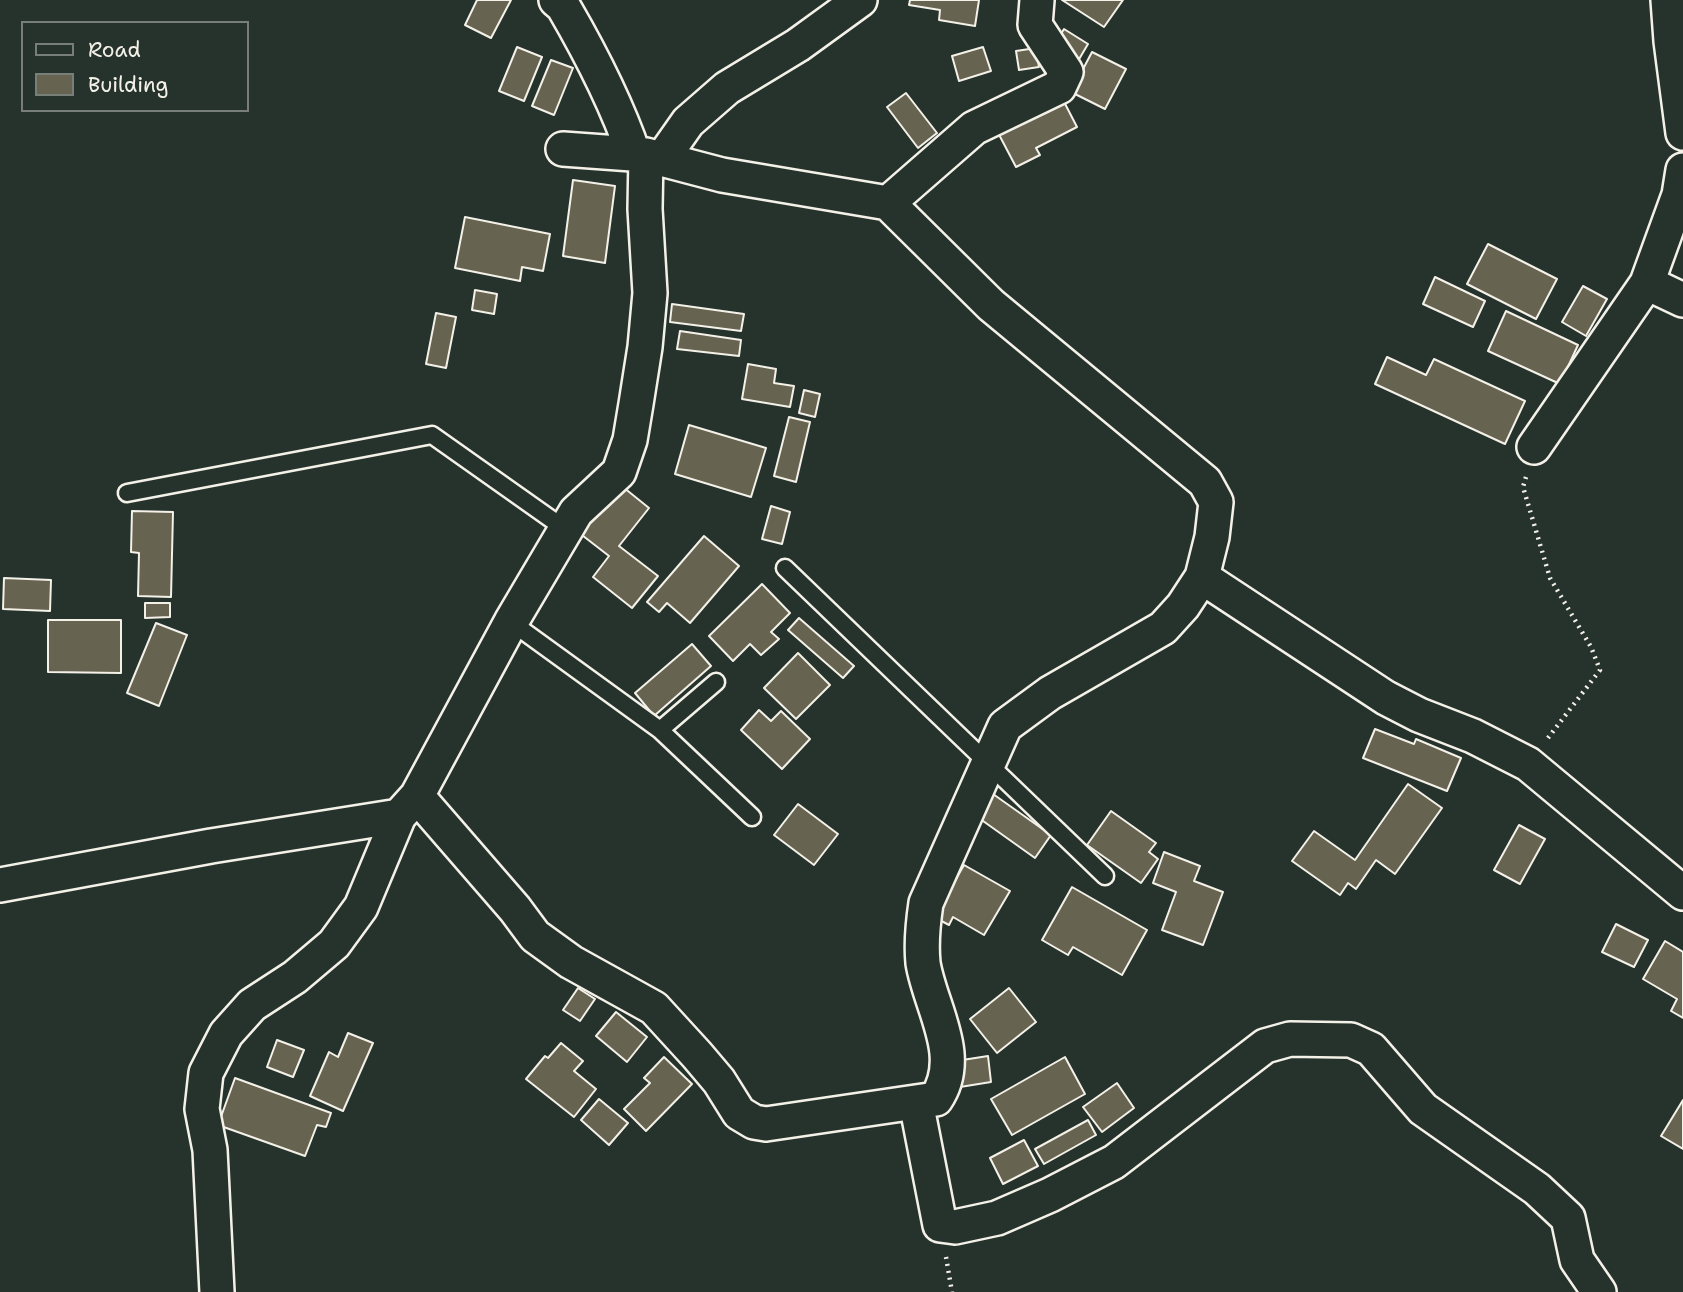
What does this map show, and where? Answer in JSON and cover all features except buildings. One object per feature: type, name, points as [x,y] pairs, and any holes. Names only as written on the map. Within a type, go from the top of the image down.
[{"type":"street","points":[[217,1292],[210,1150],[202,1108],[206,1073],[226,1034],[252,1005],[295,977],[334,944],[361,907],[408,806],[511,622],[576,512],[619,472],[630,440],[645,347],[650,293],[645,209],[647,157],[623,122],[597,65],[556,0]]},
{"type":"street","points":[[647,157],[727,88],[798,45],[860,0]]},
{"type":"street","points":[[888,203],[974,128],[1059,86],[1066,72],[1035,25],[1037,0]]},
{"type":"street","points":[[1668,0],[1683,133]]},
{"type":"street","points":[[408,806],[515,909],[535,936],[571,962],[654,1009],[719,1082],[739,1114],[754,1122],[766,1124],[936,1099],[945,1086],[946,1041],[923,964],[922,932],[926,903],[1005,726],[1049,693],[1163,628],[1183,606],[1202,577],[1212,537],[1216,502],[1205,482],[991,305],[888,203],[722,175],[647,157],[563,149]]},
{"type":"street","points":[[1534,447],[1647,283],[1679,195],[1683,170]]},
{"type":"street","points":[[1647,283],[1683,300]]},
{"type":"street","points":[[1202,577],[1386,698],[1419,715],[1474,736],[1528,764],[1683,893]]},
{"type":"street","points":[[0,885],[198,849],[408,806]]},
{"type":"street","points":[[916,1102],[940,1225],[955,1227],[997,1218],[1114,1163],[1265,1046],[1290,1039],[1351,1040],[1371,1049],[1423,1109],[1538,1189],[1568,1218],[1577,1260],[1599,1292]]},
{"type":"lane","points":[[127,493],[432,436],[565,529]]},
{"type":"lane","points":[[785,568],[1105,876]]},
{"type":"lane","points":[[511,622],[660,730],[752,817]]},
{"type":"lane","points":[[660,730],[716,682]]},
{"type":"path","points":[[1528,764],[1600,670],[1591,647],[1550,578],[1523,486],[1534,447]]}]
